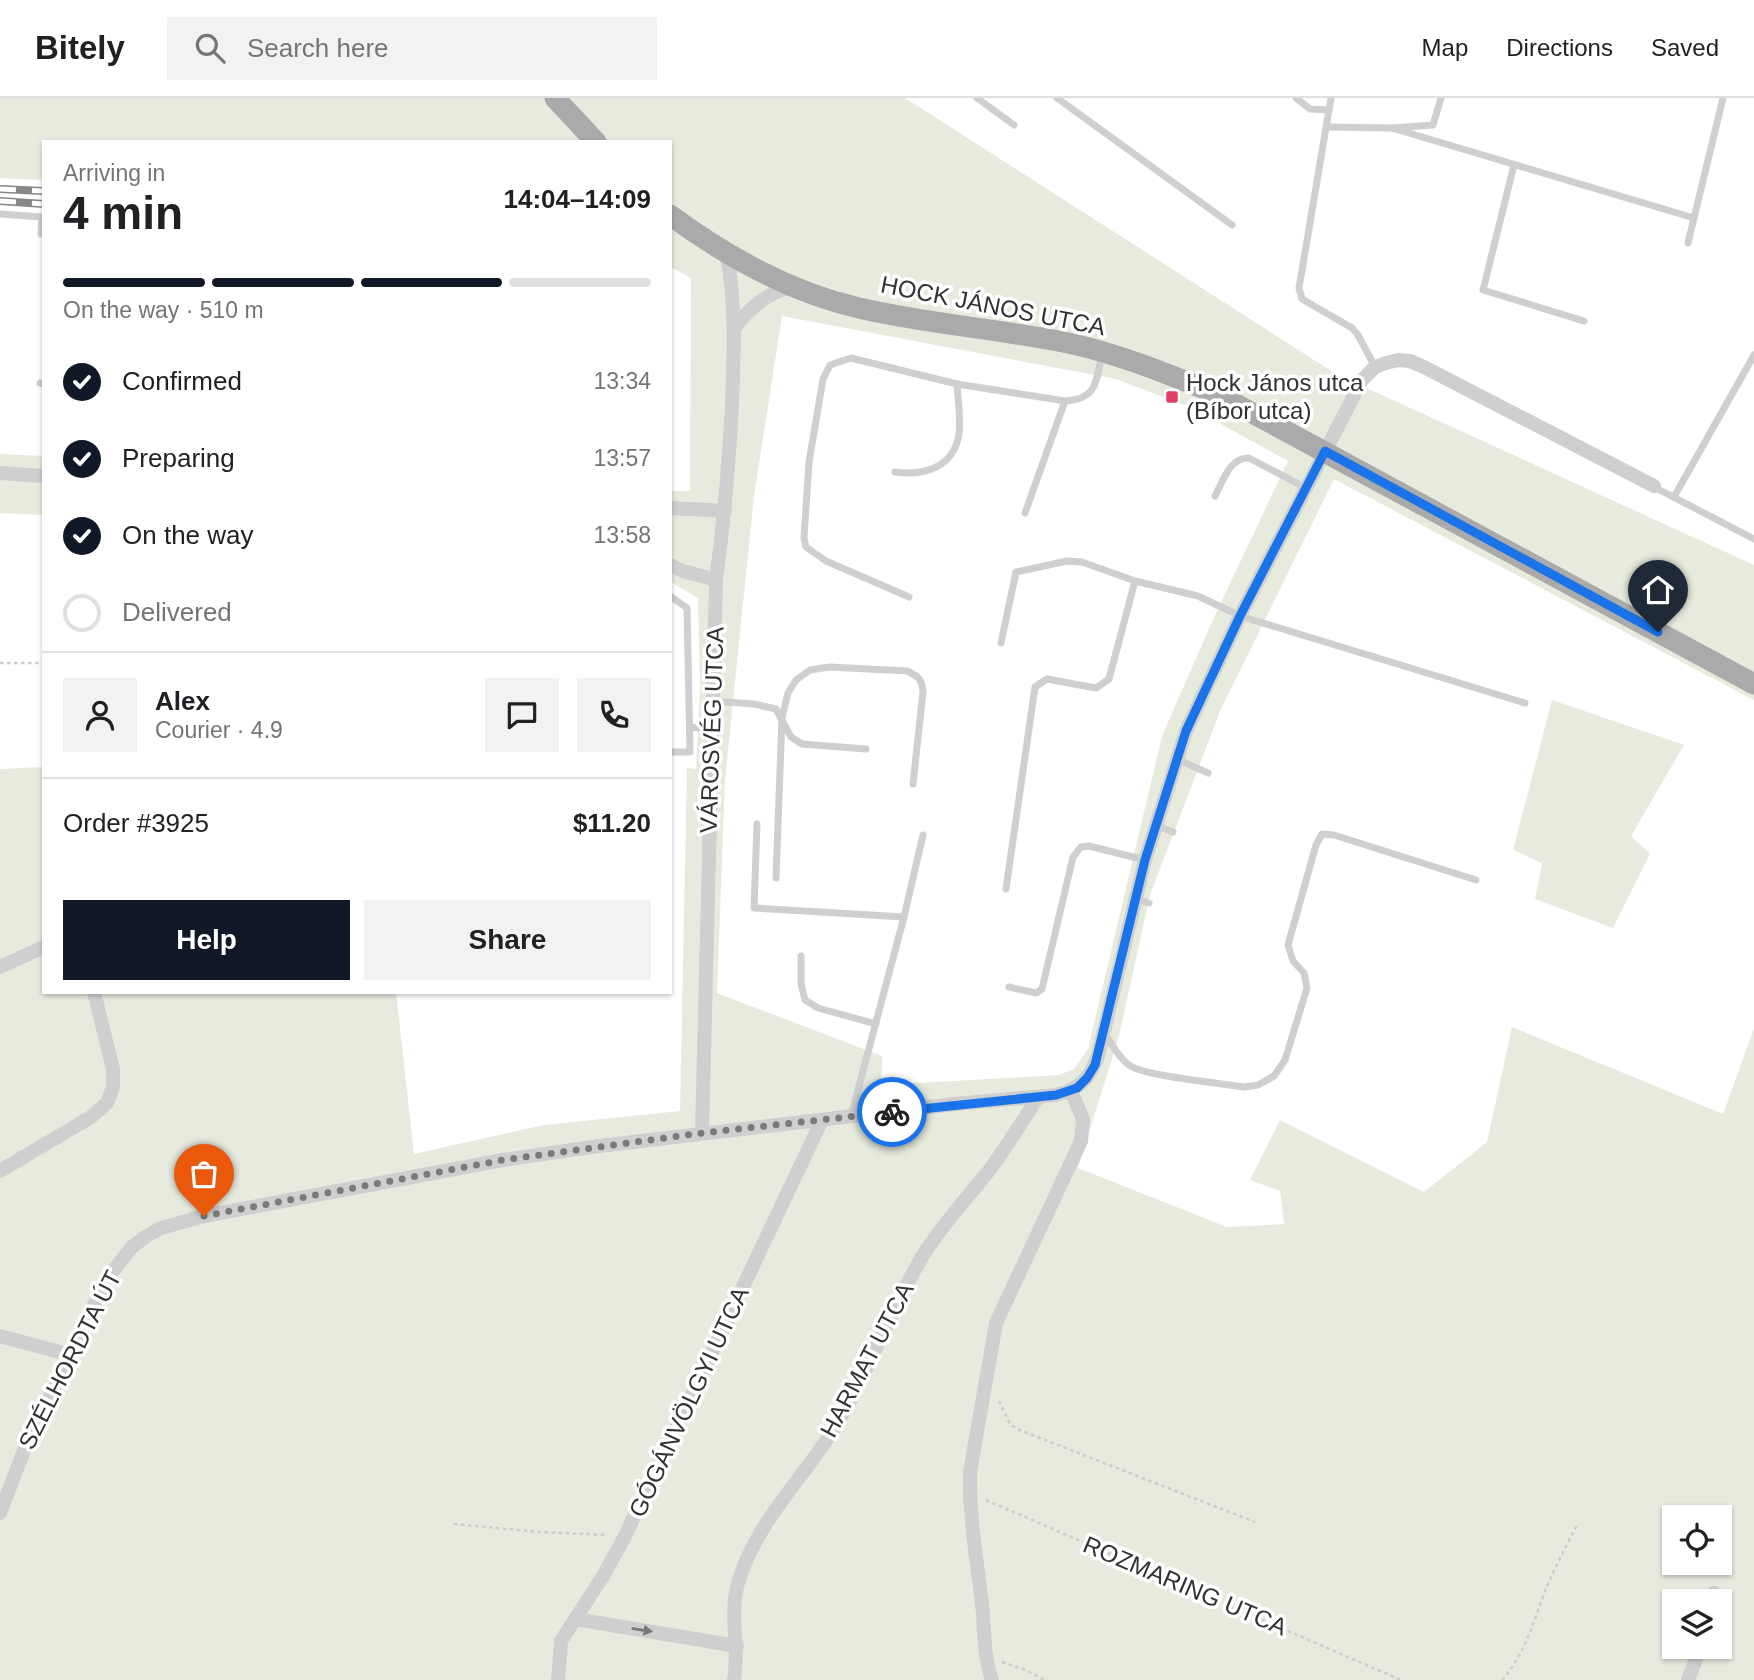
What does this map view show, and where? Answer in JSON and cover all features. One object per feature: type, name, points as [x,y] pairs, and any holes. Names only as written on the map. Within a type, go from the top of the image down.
[{"type":"main road","points":[[555,98],[594,140]]},
{"type":"main road","name":"HOCK JÁNOS UTCA","points":[[672,216],[727,255],[792,286],[857,307],[1070,343],[1163,372],[1219,395],[1754,684]]},
{"type":"street","name":"VÁROSVÉG UTCA","points":[[702,1133],[716,580],[725,511],[735,327],[727,255]]},
{"type":"street","points":[[735,327],[755,304],[777,290],[792,286]]},
{"type":"street","points":[[702,1133],[1038,1097],[1071,1091],[1083,1084],[1091,1072],[1105,1033],[1142,901],[1145,860],[1191,721],[1240,616],[1325,451],[1362,380],[1375,367],[1398,360],[1410,361],[1654,486]]},
{"type":"street","points":[[0,473],[42,475]]},
{"type":"street","points":[[672,508],[725,511]]},
{"type":"street","points":[[672,566],[716,580]]},
{"type":"street","points":[[0,967],[42,948]]},
{"type":"street","points":[[0,1171],[91,1117],[107,1103],[113,1087],[113,1069],[94,994]]},
{"type":"street","points":[[992,1680],[985,1656],[970,1472],[996,1322],[1082,1141],[1083,1119],[1071,1091]]},
{"type":"street","name":"HARMAT UTCA","points":[[734,1680],[737,1646],[733,1602],[749,1555],[767,1524],[844,1413],[901,1294],[927,1249],[990,1169],[1038,1097]]},
{"type":"street","name":"GÓGÁNVÖLGYI UTCA","points":[[558,1680],[561,1641],[624,1538],[822,1120]]},
{"type":"street","name":"SZÉLHORDTA ÚT","points":[[0,1513],[23,1453],[106,1280],[132,1247],[161,1228],[204,1216],[503,1160],[702,1133]]},
{"type":"street","points":[[0,1336],[71,1355]]},
{"type":"street","points":[[575,1619],[737,1646]]},
{"type":"street","points":[[1688,1680],[1697,1659]]},
{"type":"lane","points":[[977,98],[1014,125]]},
{"type":"lane","points":[[1058,98],[1232,225]]},
{"type":"lane","points":[[1296,98],[1310,109],[1329,110]]},
{"type":"lane","points":[[1331,98],[1299,288],[1302,299],[1352,328],[1375,367]]},
{"type":"lane","points":[[1328,127],[1392,128],[1433,125],[1441,98]]},
{"type":"lane","points":[[1688,243],[1723,98]]},
{"type":"lane","points":[[1392,128],[1694,218]]},
{"type":"lane","points":[[1514,165],[1483,290],[1584,321]]},
{"type":"lane","points":[[0,214],[42,217],[42,234]]},
{"type":"lane","points":[[909,597],[826,561],[806,547],[804,538],[808,462],[823,379],[830,365],[851,358],[957,384],[1065,401],[1080,400],[1094,387],[1102,352]]},
{"type":"lane","points":[[1674,497],[1754,355]]},
{"type":"lane","points":[[895,472],[909,474],[931,470],[949,457],[959,434],[957,384]]},
{"type":"lane","points":[[1025,513],[1065,401]]},
{"type":"lane","points":[[1215,496],[1234,461],[1241,457],[1249,458],[1306,488]]},
{"type":"lane","points":[[1654,486],[1754,539]]},
{"type":"lane","points":[[1002,643],[1016,572],[1067,561],[1082,562],[1135,581],[1198,596],[1240,616],[1525,703]]},
{"type":"lane","points":[[1006,889],[1035,687],[1046,679],[1096,688],[1109,679],[1135,581]]},
{"type":"lane","points":[[672,597],[687,608],[690,752],[672,751]]},
{"type":"lane","points":[[776,878],[782,717],[788,693],[796,680],[810,670],[829,667],[906,671],[918,676],[923,692],[913,785]]},
{"type":"lane","points":[[712,701],[776,709],[791,737],[802,744],[866,749]]},
{"type":"lane","points":[[690,727],[711,729]]},
{"type":"lane","points":[[1177,760],[1208,773]]},
{"type":"lane","points":[[757,824],[754,908],[904,917]]},
{"type":"lane","points":[[1156,825],[1173,831]]},
{"type":"lane","points":[[851,1117],[923,835]]},
{"type":"lane","points":[[1105,1033],[1122,1059],[1132,1067],[1148,1072],[1244,1087],[1258,1085],[1274,1076],[1285,1060],[1307,988],[1304,973],[1293,961],[1288,945],[1316,845],[1322,835],[1334,835],[1476,880]]},
{"type":"lane","points":[[1009,987],[1036,993],[1042,989],[1073,856],[1077,850],[1089,846],[1145,860]]},
{"type":"lane","points":[[802,956],[801,984],[805,1000],[818,1008],[876,1024]]},
{"type":"path","points":[[0,663],[42,663]]},
{"type":"path","points":[[986,1380],[1005,1409],[1010,1424],[1017,1429],[1255,1522]]},
{"type":"path","name":"ROZMARING UTCA","points":[[970,1493],[1401,1680]]},
{"type":"path","points":[[1502,1680],[1510,1672],[1530,1637],[1550,1578],[1578,1523]]},
{"type":"path","points":[[454,1524],[539,1532],[594,1533],[624,1538]]},
{"type":"path","points":[[985,1656],[1026,1670],[1044,1680]]},
{"type":"shaded area","points":[[0,98],[905,98],[1336,374],[1754,565],[1754,700],[1334,479],[1220,711],[1150,895],[1119,1036],[1078,1168],[1227,1227],[1284,1224],[1280,1191],[1250,1180],[1280,1120],[1424,1192],[1487,1142],[1512,1027],[1723,1114],[1754,1028],[1754,1680],[0,1680],[0,769],[42,767],[42,994],[396,994],[414,1154],[544,1125],[680,1111],[687,768],[696,769],[700,688],[698,598],[672,583],[672,491],[690,491],[691,278],[672,268],[672,140],[42,140],[42,180],[0,178]],"holes":[[[782,316],[1116,379],[1192,408],[1288,461],[1216,613],[1162,736],[1088,1049],[1074,1069],[1059,1075],[881,1085],[882,1056],[717,993],[725,780],[754,496]]]},
{"type":"shaded area","points":[[0,454],[42,456],[42,515],[0,513]]},
{"type":"shaded area","points":[[1552,700],[1684,745],[1631,836],[1650,854],[1613,928],[1535,899],[1542,863],[1513,850]]},
{"type":"railway","points":[[0,189],[42,191]]},
{"type":"railway","points":[[0,201],[42,204]]},
{"type":"way so far","points":[[204,1216],[503,1160],[702,1133],[892,1112]]},
{"type":"place","name":"Hock János utca (Bíbor utca)","points":[[1172,397]]},
{"type":"route","points":[[892,1112],[1056,1095],[1077,1088],[1091,1072],[1105,1033],[1145,860],[1186,731],[1240,616],[1325,451],[1658,632]]}]
